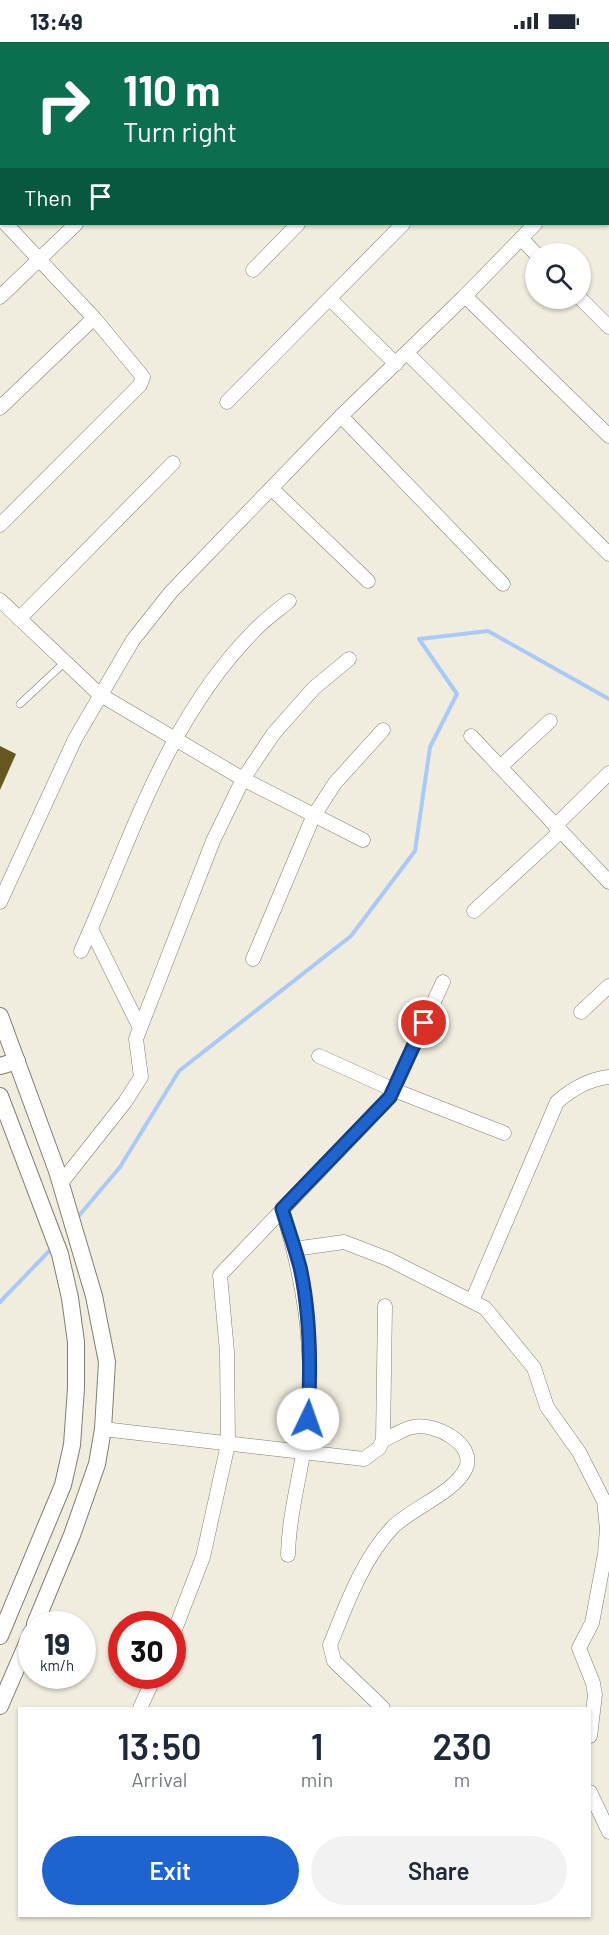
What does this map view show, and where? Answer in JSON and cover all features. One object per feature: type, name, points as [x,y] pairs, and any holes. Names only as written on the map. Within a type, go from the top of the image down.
[{"type":"street","points":[[0,525],[140,385],[143,377],[139,369],[94,318],[7,225]]},
{"type":"street","points":[[0,297],[75,225]]},
{"type":"street","points":[[253,270],[297,225]]},
{"type":"street","points":[[227,402],[402,225]]},
{"type":"street","points":[[0,902],[38,817],[99,694],[133,640],[171,592],[273,490],[341,416],[465,296],[534,225]]},
{"type":"street","points":[[521,238],[526,243]]},
{"type":"street","points":[[465,296],[609,436]]},
{"type":"street","points":[[330,299],[396,364]]},
{"type":"street","points":[[591,309],[609,327]]},
{"type":"street","points":[[0,408],[94,318]]},
{"type":"street","points":[[407,353],[609,554]]},
{"type":"street","points":[[341,416],[502,584]]},
{"type":"street","points":[[19,619],[174,463]]},
{"type":"street","points":[[273,490],[368,581]]},
{"type":"street","points":[[0,600],[99,694],[243,779],[313,817],[363,840]]},
{"type":"street","points":[[81,951],[147,793],[175,737],[217,674],[254,631],[289,601]]},
{"type":"street","points":[[63,1190],[141,1077],[136,1040],[140,1028],[213,841],[243,779],[274,733],[300,703],[350,658]]},
{"type":"street","points":[[500,767],[550,722]]},
{"type":"street","points":[[253,959],[313,817],[335,783],[383,730]]},
{"type":"street","points":[[471,736],[609,882]]},
{"type":"street","points":[[474,911],[558,828],[609,773]]},
{"type":"street","points":[[91,929],[140,1028]]},
{"type":"street","points":[[182,1611],[202,1557],[228,1444],[227,1352],[220,1275],[394,1090],[443,982]]},
{"type":"street","points":[[581,1012],[609,986]]},
{"type":"street","points":[[0,1016],[63,1190],[94,1296],[107,1362],[103,1429],[97,1464],[72,1535],[40,1611]]},
{"type":"street","points":[[319,1056],[394,1090],[504,1133]]},
{"type":"street","points":[[0,1066],[17,1061]]},
{"type":"street","points":[[472,1301],[557,1102],[571,1089],[609,1077]]},
{"type":"street","points":[[0,1096],[49,1220],[59,1252],[70,1298],[76,1342],[72,1445],[63,1485],[0,1636]]},
{"type":"street","points":[[282,1209],[300,1268],[311,1366],[308,1419],[288,1554]]},
{"type":"street","points":[[294,1249],[344,1242],[388,1259],[485,1308],[534,1368],[547,1407],[579,1452],[604,1501],[607,1529],[605,1554],[592,1623],[579,1648],[593,1683],[595,1695],[591,1728]]},
{"type":"street","points":[[103,1429],[364,1459],[379,1448],[383,1440],[385,1306]]},
{"type":"street","points":[[382,1707],[334,1661],[330,1645],[375,1548],[394,1526],[456,1482],[466,1469],[468,1459],[462,1446],[450,1435],[430,1427],[414,1426],[383,1440]]},
{"type":"street","points":[[0,1706],[18,1664]]},
{"type":"street","points":[[140,1707],[149,1689]]},
{"type":"street","points":[[591,1794],[609,1832]]},
{"type":"lane","points":[[20,704],[65,662]]},
{"type":"building","points":[[0,746],[16,754],[0,790]]},
{"type":"waterway","points":[[77,1218],[120,1167],[179,1071],[351,936],[415,851],[430,747],[457,694],[419,639],[488,631],[609,699]]},
{"type":"waterway","points":[[0,1302],[53,1247]]},
{"type":"route","points":[[308,1419],[311,1366],[307,1319],[300,1268],[282,1209],[390,1097],[424,1023]]}]
